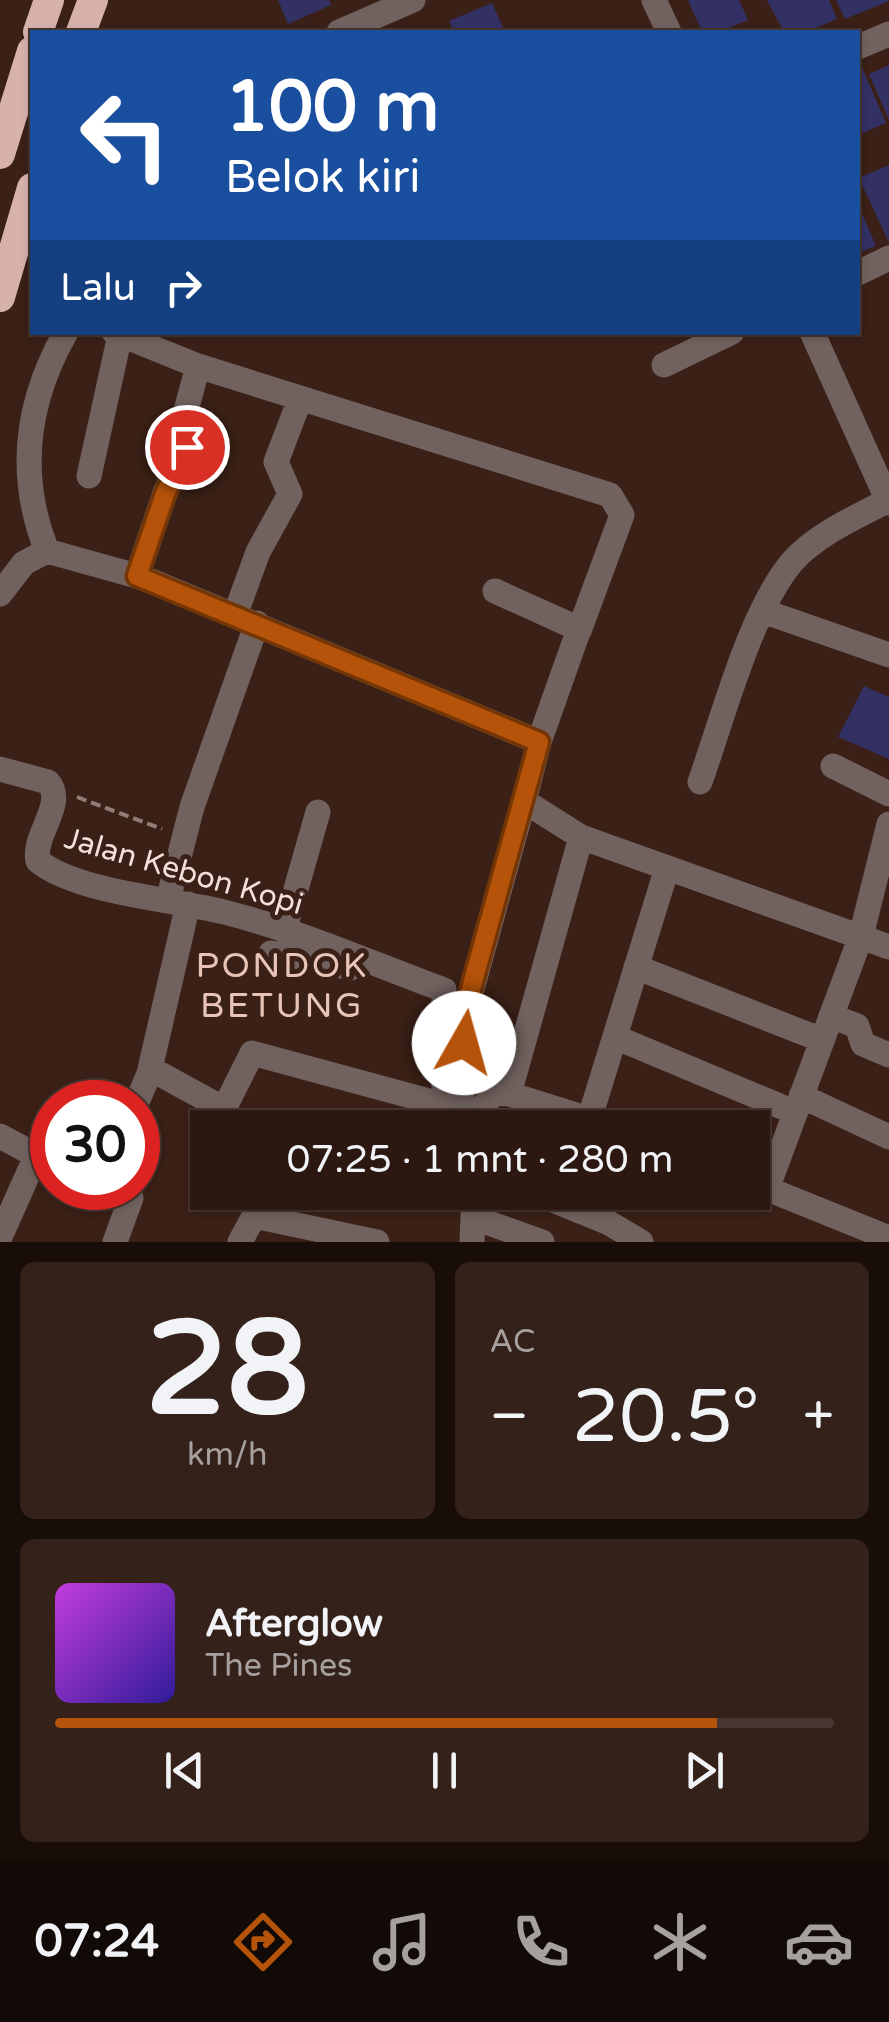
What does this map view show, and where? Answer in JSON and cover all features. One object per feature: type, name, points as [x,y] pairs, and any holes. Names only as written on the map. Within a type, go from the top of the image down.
[{"type":"highway","points":[[39,30],[49,0]]},
{"type":"highway","points":[[82,30],[93,0]]},
{"type":"highway","points":[[0,154],[30,57]]},
{"type":"highway","points":[[0,297],[30,195]]},
{"type":"street","points":[[344,30],[413,0]]},
{"type":"street","points":[[654,0],[668,30]]},
{"type":"street","points":[[860,45],[889,34]]},
{"type":"street","points":[[860,272],[889,258]]},
{"type":"street","points":[[47,551],[28,489],[28,450],[43,375],[64,335]]},
{"type":"street","points":[[89,476],[117,335]]},
{"type":"street","points":[[120,335],[300,400],[610,495],[622,515],[539,742],[466,1007],[464,1110]]},
{"type":"street","points":[[664,365],[726,335]]},
{"type":"street","points":[[700,782],[763,611],[784,574],[805,549],[888,501],[813,335]]},
{"type":"street","points":[[137,576],[165,494],[187,447],[184,418],[198,366]]},
{"type":"street","points":[[147,1080],[152,1069],[192,806],[246,619],[258,552],[290,494],[276,462],[300,400]]},
{"type":"street","points":[[0,594],[24,563],[47,551],[137,576],[246,619],[424,698],[539,742]]},
{"type":"street","points":[[495,590],[579,631]]},
{"type":"street","points":[[763,611],[889,655]]},
{"type":"street","points":[[833,766],[889,794]]},
{"type":"street","name":"Jalan Kebon Kopi","points":[[0,769],[53,788],[55,799],[36,851],[38,861],[113,890],[178,902],[278,942],[367,961],[444,990],[463,1110]]},
{"type":"street","points":[[524,801],[581,837],[889,947]]},
{"type":"street","points":[[278,942],[318,812]]},
{"type":"street","points":[[770,1164],[881,891],[889,824]]},
{"type":"street","points":[[509,1094],[581,837]]},
{"type":"street","points":[[592,1110],[667,868]]},
{"type":"street","points":[[636,968],[826,1028],[856,1026],[863,1044],[889,1056]]},
{"type":"street","points":[[615,1037],[889,1138]]},
{"type":"street","points":[[152,1069],[221,1109],[252,1053],[450,1110]]},
{"type":"street","points":[[470,1110],[494,1094],[509,1094],[565,1110]]},
{"type":"street","points":[[0,1136],[30,1151]]},
{"type":"street","points":[[0,1237],[30,1185]]},
{"type":"street","points":[[770,1190],[889,1238]]},
{"type":"street","points":[[115,1242],[126,1210]]},
{"type":"street","points":[[577,1210],[641,1242]]},
{"type":"street","points":[[240,1242],[254,1216],[376,1242]]},
{"type":"street","points":[[474,1218],[542,1242]]},
{"type":"path","points":[[53,788],[185,838]]},
{"type":"building","points":[[278,0],[329,0],[331,5],[288,24]]},
{"type":"building","points":[[688,0],[739,0],[748,20],[724,30],[701,30]]},
{"type":"building","points":[[767,0],[829,0],[837,19],[811,30],[783,30]]},
{"type":"building","points":[[836,0],[889,0],[889,1],[845,19]]},
{"type":"building","points":[[492,3],[504,30],[453,30],[449,21]]},
{"type":"building","points":[[860,65],[886,123],[860,134]]},
{"type":"building","points":[[889,65],[889,120],[869,74]]},
{"type":"building","points":[[889,165],[889,243],[860,180]]},
{"type":"building","points":[[860,209],[876,246],[860,252]]},
{"type":"building","points":[[864,686],[889,697],[889,759],[838,737]]},
{"type":"district","name":"PONDOK BETUNG","points":[[282,985]]},
{"type":"route","points":[[187,447],[165,494],[137,576],[320,649],[424,698],[539,742],[466,1007],[464,1043]]}]
